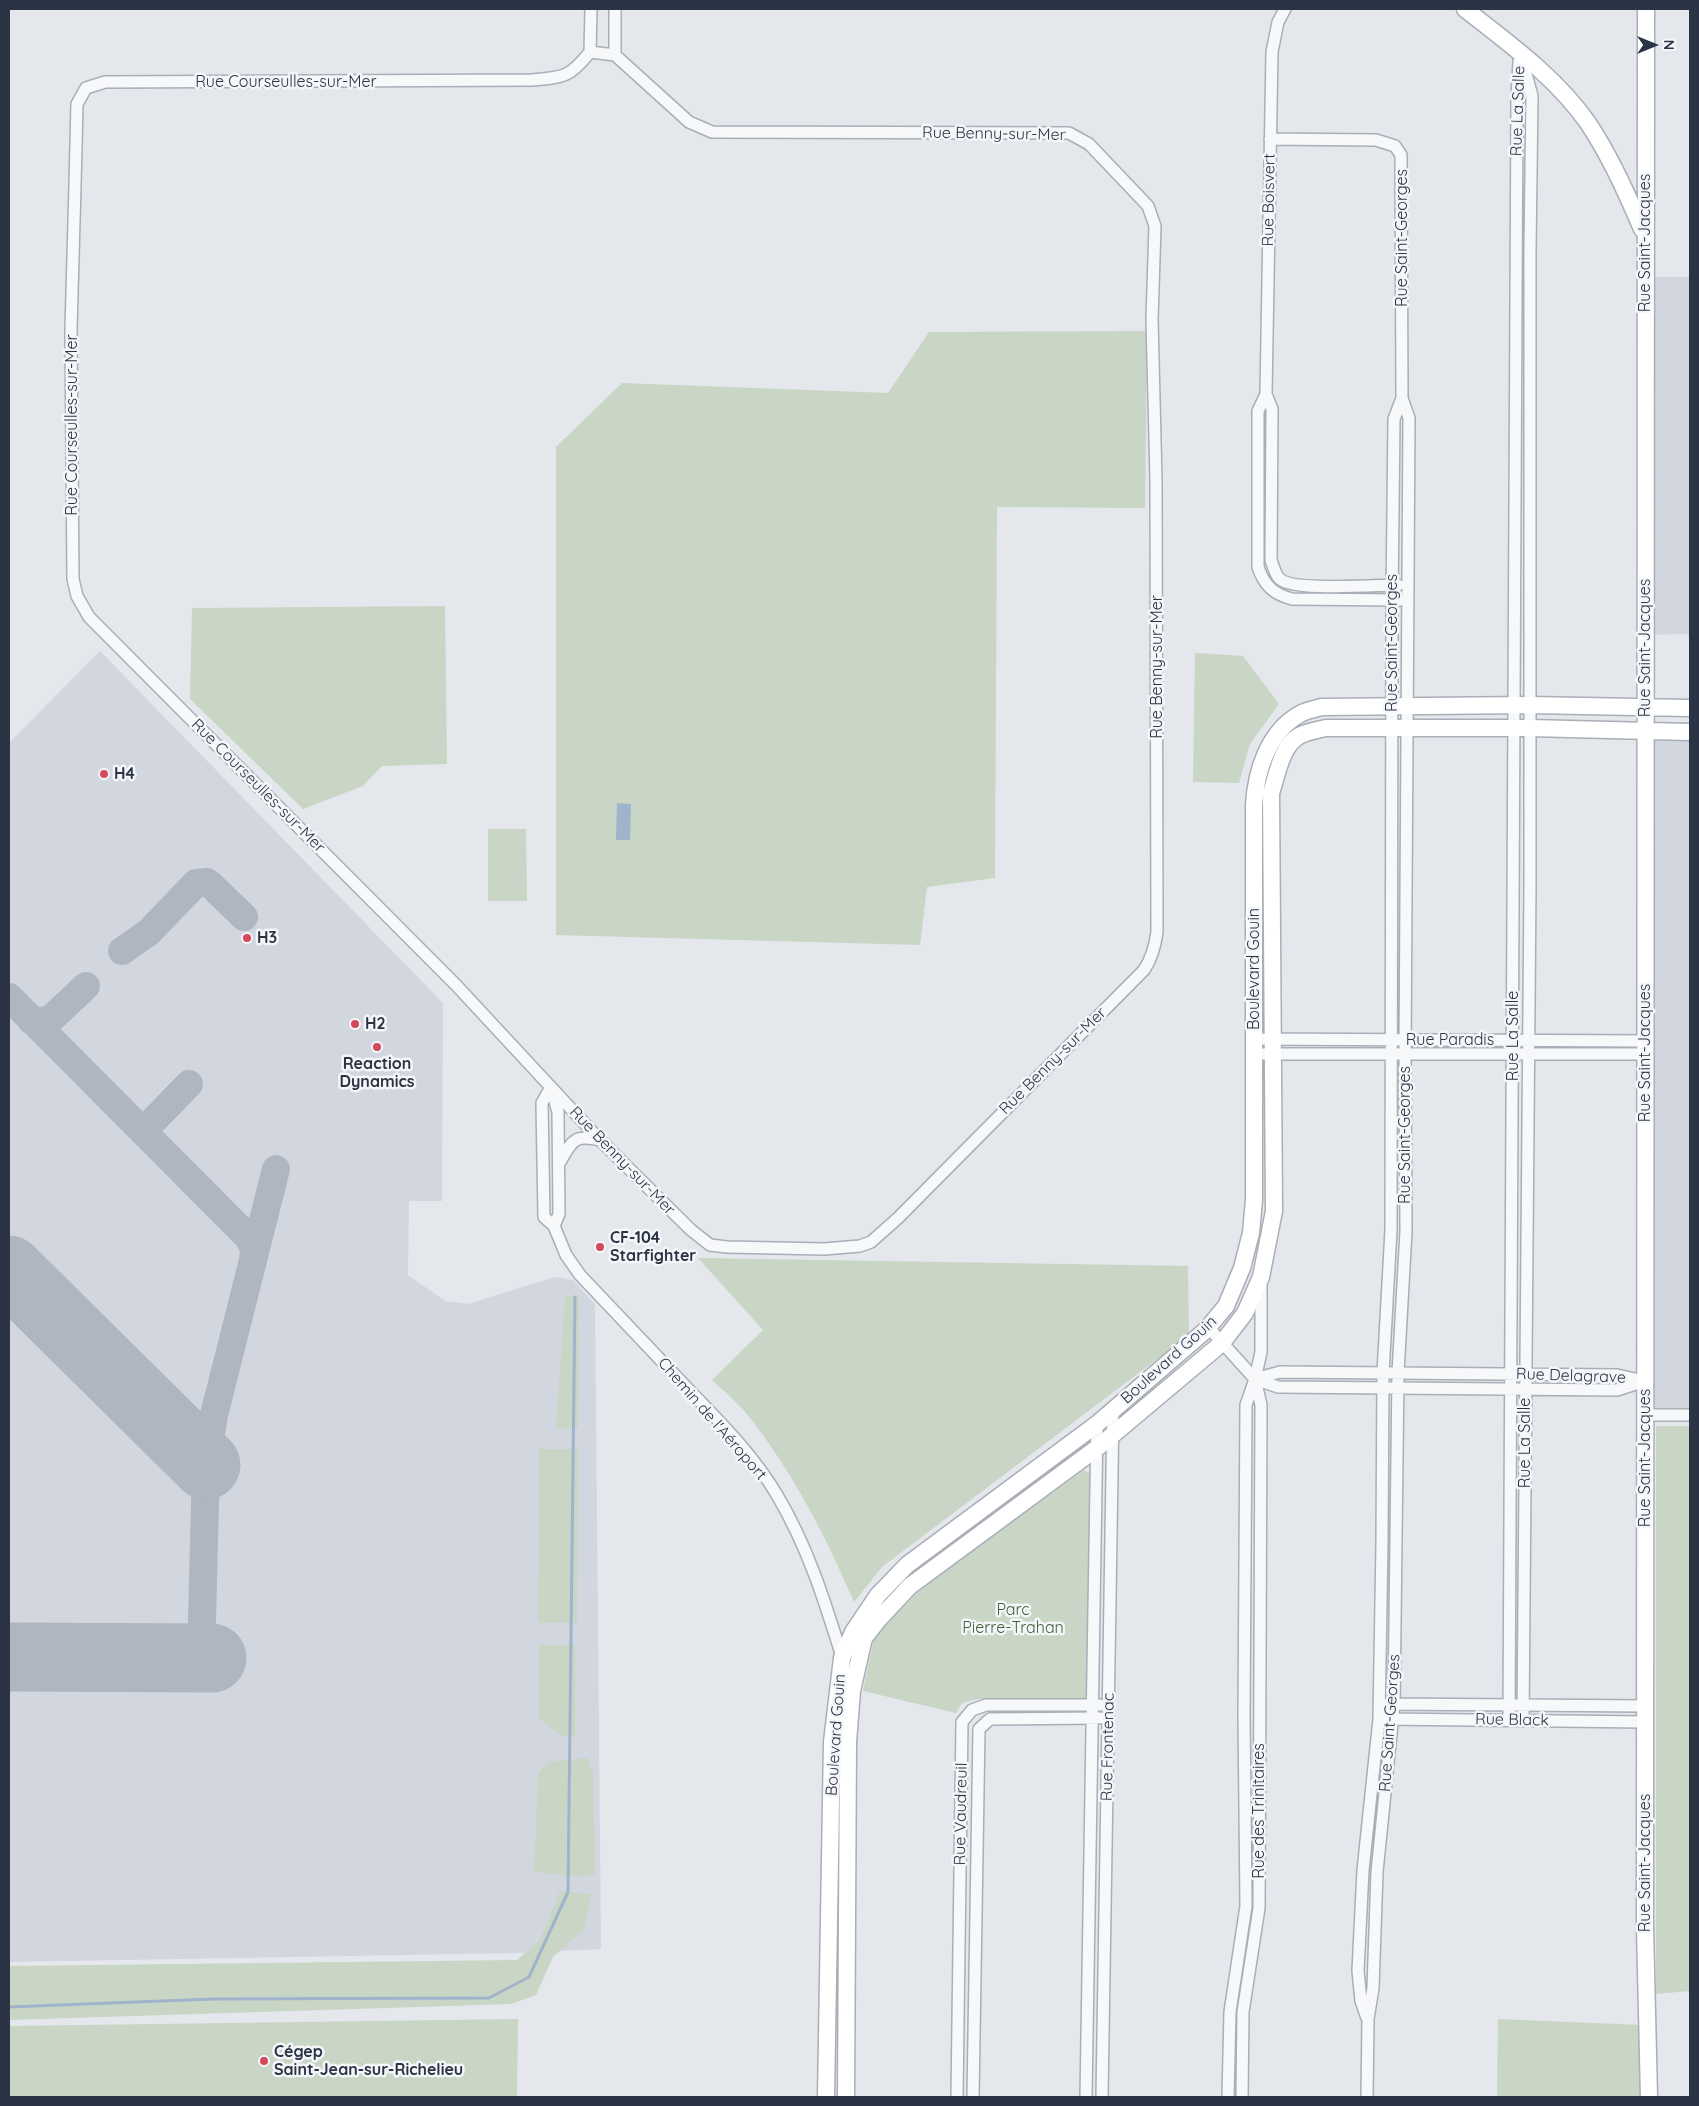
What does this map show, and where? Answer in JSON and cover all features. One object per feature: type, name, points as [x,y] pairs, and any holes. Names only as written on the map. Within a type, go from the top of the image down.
[{"type":"street","points":[[590,9],[590,52],[615,55],[615,9]]},
{"type":"street","name":"Rue Boisvert","points":[[1279,578],[1271,560],[1272,409],[1266,394],[1272,52],[1278,22],[1285,9]]},
{"type":"street","points":[[1465,9],[1520,52],[1566,96],[1588,123],[1619,174],[1645,235]]},
{"type":"street","name":"Rue Saint-Jacques","points":[[1646,9],[1645,1928],[1649,2097]]},
{"type":"street","name":"Rue Courseulles-sur-Mer","points":[[551,1087],[456,985],[89,617],[77,596],[73,579],[72,329],[77,104],[86,88],[105,82],[392,82],[532,80],[562,77],[576,70],[590,52]]},
{"type":"street","name":"Rue La Salle","points":[[1509,1720],[1514,728],[1512,705],[1517,97],[1520,52]]},
{"type":"street","name":"Rue La Salle","points":[[1520,52],[1532,96],[1530,249],[1530,886],[1523,1720]]},
{"type":"street","name":"Rue Benny-sur-Mer","points":[[551,1087],[600,1140],[691,1230],[710,1244],[727,1247],[824,1249],[860,1246],[871,1242],[898,1218],[1144,970],[1151,959],[1157,932],[1156,481],[1152,319],[1156,226],[1148,206],[1089,144],[1069,133],[712,132],[688,122],[615,55]]},
{"type":"street","name":"Rue Saint-Georges","points":[[1270,139],[1376,140],[1396,146],[1401,155],[1402,398],[1394,420],[1392,600],[1400,706],[1406,889],[1406,1231],[1398,1373],[1394,1704],[1377,1872],[1373,1988],[1368,2019],[1367,2097]]},
{"type":"street","points":[[1516,249],[1530,249]]},
{"type":"street","name":"Rue Boisvert","points":[[1266,394],[1258,410],[1258,567],[1262,581],[1271,588]]},
{"type":"street","name":"Rue Saint-Georges","points":[[1400,706],[1409,600],[1410,418],[1402,398]]},
{"type":"street","points":[[1514,414],[1531,415]]},
{"type":"street","points":[[1514,575],[1531,576]]},
{"type":"street","points":[[1409,585],[1316,586],[1289,584],[1279,578],[1271,588],[1280,596],[1292,599],[1409,600]]},
{"type":"street","name":"Boulevard Gouin","points":[[826,2097],[830,1854],[840,1742],[842,1658],[853,1632],[878,1595],[907,1565],[1097,1424],[1208,1327],[1226,1306],[1242,1268],[1251,1233],[1254,1200],[1254,822],[1256,785],[1265,755],[1278,733],[1291,720],[1302,713],[1322,707],[1529,705],[1690,708]]},
{"type":"street","name":"Boulevard Gouin","points":[[846,2097],[847,1856],[840,1742],[864,1638],[910,1586],[1114,1435],[1222,1344],[1245,1312],[1261,1277],[1274,1211],[1271,793],[1281,761],[1288,748],[1298,736],[1326,728],[1530,728],[1690,732]]},
{"type":"street","name":"Rue Saint-Georges","points":[[1368,2019],[1361,2001],[1358,1971],[1363,1870],[1379,1719],[1383,1373],[1391,1230],[1392,889],[1400,728]]},
{"type":"street","points":[[1265,755],[1281,761]]},
{"type":"street","points":[[1254,822],[1272,822]]},
{"type":"street","points":[[1513,885],[1530,886]]},
{"type":"street","points":[[1392,889],[1406,889]]},
{"type":"street","name":"Rue Paradis","points":[[1254,1047],[1406,1040],[1528,1041],[1645,1048]]},
{"type":"street","name":"Rue Paradis","points":[[1273,1047],[1392,1054],[1528,1054],[1645,1048]]},
{"type":"street","points":[[551,1087],[558,1112],[559,1214],[554,1226]]},
{"type":"street","name":"Chemin de l'Aéroport","points":[[551,1087],[542,1103],[544,1217],[554,1226],[566,1255],[580,1275],[716,1418],[748,1455],[776,1493],[801,1538],[818,1580],[852,1691]]},
{"type":"street","points":[[558,1164],[570,1144],[577,1138],[585,1137],[600,1140]]},
{"type":"street","points":[[543,1176],[558,1176]]},
{"type":"street","points":[[1254,1200],[1274,1200]]},
{"type":"street","points":[[1512,1216],[1528,1216]]},
{"type":"street","points":[[1391,1230],[1406,1231]]},
{"type":"street","name":"Rue des Trinitaires","points":[[1228,2097],[1230,2012],[1246,1906],[1244,1546],[1246,1405],[1255,1379],[1260,1352],[1261,1277]]},
{"type":"street","name":"Rue Delagrave","points":[[1208,1327],[1255,1379],[1278,1387],[1617,1390],[1645,1381]]},
{"type":"street","name":"Rue Delagrave","points":[[1255,1379],[1280,1372],[1617,1375],[1645,1381]]},
{"type":"street","name":"Rue des Trinitaires","points":[[1242,2097],[1243,2012],[1259,1908],[1261,1405],[1255,1379]]},
{"type":"street","name":"Rue Frontenac","points":[[1102,2097],[1112,1568],[1113,1410]]},
{"type":"street","points":[[1645,1415],[1690,1415]]},
{"type":"street","name":"Rue Frontenac","points":[[1086,2097],[1097,1424]]},
{"type":"street","points":[[1382,1543],[1396,1543]]},
{"type":"street","points":[[1244,1546],[1259,1546]]},
{"type":"street","points":[[1510,1550],[1525,1550]]},
{"type":"street","points":[[1095,1567],[1112,1568]]},
{"type":"street","points":[[1510,1638],[1524,1636]]},
{"type":"street","points":[[1109,1704],[1093,1706],[986,1706],[972,1710],[969,1713],[982,1726],[990,1719],[1109,1718]]},
{"type":"street","name":"Rue Black","points":[[1379,1704],[1523,1705],[1645,1714]]},
{"type":"street","name":"Rue Vaudreuil","points":[[957,2097],[962,1722],[969,1713]]},
{"type":"street","points":[[1244,1714],[1259,1715]]},
{"type":"street","name":"Rue Black","points":[[1379,1719],[1523,1720],[1645,1714]]},
{"type":"street","name":"Rue Vaudreuil","points":[[973,2097],[978,1737],[979,1729],[982,1726]]},
{"type":"street","points":[[830,1854],[847,1856]]},
{"type":"street","points":[[1363,1870],[1377,1872]]},
{"type":"street","points":[[830,1900],[846,1900]]},
{"type":"street","points":[[1246,1906],[1259,1908]]},
{"type":"street","points":[[959,1918],[975,1918]]},
{"type":"street","points":[[1089,1925],[1105,1926]]},
{"type":"street","points":[[1230,2012],[1243,2012]]},
{"type":"street","points":[[958,2017],[974,2017]]},
{"type":"shaded area","points":[[1645,277],[1690,277],[1690,634],[1645,635]]},
{"type":"shaded area","points":[[100,651],[443,1003],[442,1201],[409,1201],[408,1275],[445,1301],[468,1304],[555,1277],[573,1280],[595,1304],[601,1949],[517,1953],[9,1962],[9,743]]},
{"type":"shaded area","points":[[1645,731],[1690,732],[1690,1415],[1645,1415]]},
{"type":"green space","points":[[1147,331],[1145,508],[997,507],[995,878],[927,887],[920,945],[556,935],[556,447],[622,383],[888,393],[929,332]]},
{"type":"green space","points":[[445,606],[447,764],[382,766],[363,786],[303,809],[190,699],[192,608]]},
{"type":"green space","points":[[1195,653],[1243,656],[1279,704],[1250,744],[1239,783],[1193,782]]},
{"type":"green space","points":[[488,829],[526,829],[527,901],[488,901]]},
{"type":"green space","points":[[698,1258],[1188,1266],[1189,1335],[882,1567],[854,1602],[820,1530],[781,1461],[746,1413],[712,1380],[763,1330]]},
{"type":"green space","points":[[565,1296],[579,1297],[578,1428],[556,1429]]},
{"type":"green space","points":[[1656,1426],[1690,1426],[1690,1991],[1656,1994]]},
{"type":"green space","points":[[539,1449],[578,1449],[577,1623],[538,1623]]},
{"type":"green space","name":"Parc Pierre-Trahan","points":[[1084,1470],[1098,1479],[1090,1698],[978,1699],[962,1703],[956,1713],[863,1691],[874,1638],[915,1595],[941,1573]]},
{"type":"green space","points":[[539,1645],[575,1645],[575,1736],[561,1736],[539,1718]]},
{"type":"green space","points":[[587,1758],[593,1773],[595,1874],[581,1877],[534,1872],[538,1773],[548,1762]]},
{"type":"green space","points":[[560,1891],[591,1894],[584,1929],[553,1957],[536,1995],[511,2004],[9,2020],[9,1966],[517,1960],[540,1940]]},
{"type":"green space","name":"Cégep Saint-Jean-sur-Richelieu","points":[[518,2019],[517,2097],[9,2097],[9,2026]]},
{"type":"green space","points":[[1498,2019],[1642,2025],[1643,2097],[1497,2097]]},
{"type":"water","points":[[617,803],[631,804],[630,840],[616,840]]},
{"type":"waterway","points":[[9,2007],[213,1999],[489,1998],[529,1977],[568,1892],[575,1297]]},
{"type":"taxiway","points":[[122,951],[149,932],[196,883],[207,882],[244,917]]},
{"type":"taxiway","points":[[31,1020],[43,1021],[52,1018],[86,986]]},
{"type":"taxiway","points":[[9,997],[248,1237],[254,1248],[253,1261]]},
{"type":"taxiway","points":[[154,1120],[189,1084]]},
{"type":"taxiway","points":[[201,1658],[206,1465],[214,1415],[276,1169]]},
{"type":"runway","points":[[9,1270],[206,1465]]},
{"type":"runway","points":[[9,1657],[212,1658]]},
{"type":"place","name":"H4","points":[[104,774]]},
{"type":"place","name":"H3","points":[[247,938]]},
{"type":"place","name":"H2","points":[[355,1024]]},
{"type":"place","name":"Reaction Dynamics","points":[[377,1047]]},
{"type":"place","name":"CF-104 Starfighter","points":[[600,1247]]},
{"type":"place","name":"Cégep Saint-Jean-sur-Richelieu","points":[[264,2061]]}]
